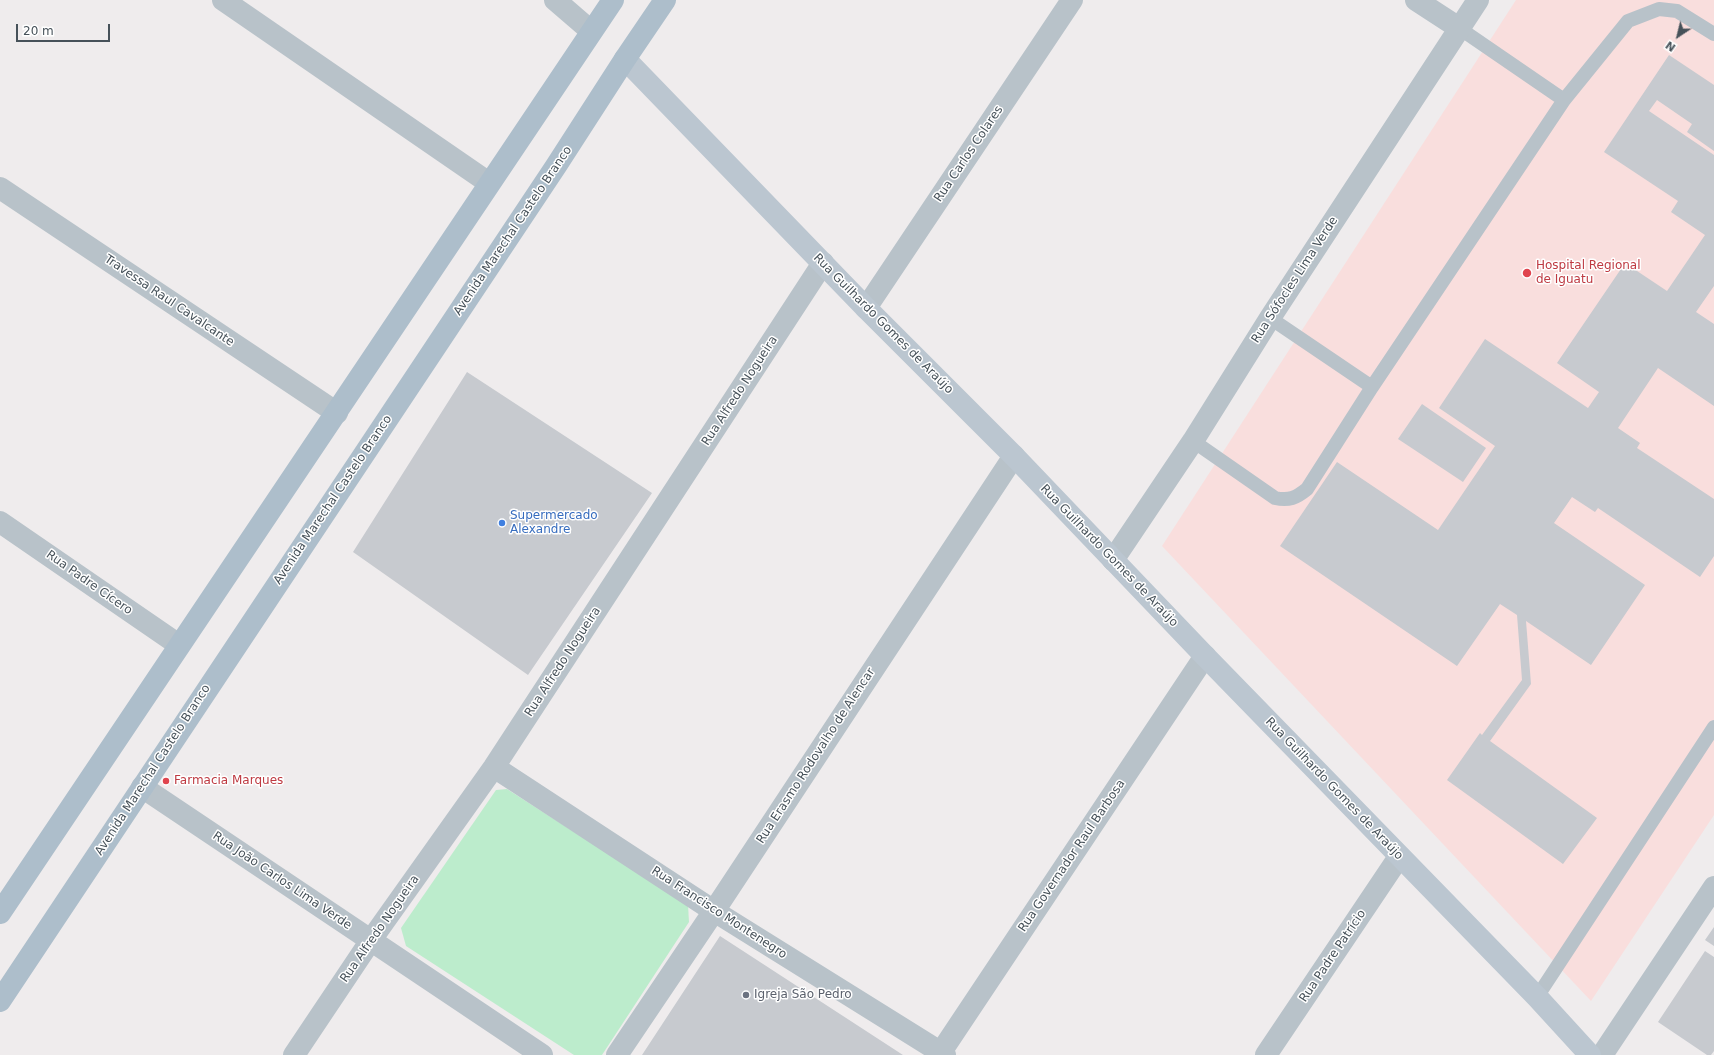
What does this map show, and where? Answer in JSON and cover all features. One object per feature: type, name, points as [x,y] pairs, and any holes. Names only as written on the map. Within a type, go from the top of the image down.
[{"type":"main road","points":[[0,913],[179,645],[337,413],[590,31],[613,0]]},
{"type":"main road","name":"Avenida Marechal Castelo Branco","points":[[0,1001],[665,0]]},
{"type":"street","points":[[223,0],[489,183]]},
{"type":"street","points":[[555,0],[590,31]]},
{"type":"street","name":"Rua Carlos Colares","points":[[866,308],[1072,0]]},
{"type":"street","points":[[1416,0],[1458,28]]},
{"type":"street","name":"Rua Sófocles Lima Verde","points":[[1113,560],[1193,441],[1270,318],[1458,28],[1478,0]]},
{"type":"street","name":"Rua Guilhardo Gomes de Araújo","points":[[625,60],[866,308],[1014,456],[1399,857],[1537,997],[1590,1055]]},
{"type":"street","name":"Travessa Raul Cavalcante","points":[[0,188],[337,413]]},
{"type":"street","name":"Rua Alfredo Nogueira","points":[[294,1055],[371,940],[494,767],[823,263]]},
{"type":"street","name":"Rua Erasmo Rodovalho de Alencar","points":[[617,1055],[714,911],[1014,456]]},
{"type":"street","name":"Rua Padre Cícero","points":[[0,522],[179,645]]},
{"type":"street","name":"Rua Governador Raul Barbosa","points":[[941,1054],[1205,656]]},
{"type":"street","name":"Rua Francisco Montenegro","points":[[494,767],[714,911],[941,1054]]},
{"type":"street","name":"Rua João Carlos Lima Verde","points":[[142,787],[542,1055]]},
{"type":"street","name":"Rua Padre Patrício","points":[[1266,1055],[1399,857]]},
{"type":"street","points":[[1602,1055],[1714,887]]},
{"type":"lane","points":[[1193,441],[1275,498],[1285,500],[1297,497],[1307,489],[1372,387],[1564,100],[1628,21],[1660,9],[1677,11],[1714,34]]},
{"type":"lane","points":[[1458,28],[1564,100]]},
{"type":"lane","points":[[1270,318],[1372,387]]},
{"type":"lane","points":[[1537,997],[1714,727]]},
{"type":"shaded area","name":"Hospital Regional de Iguatu","points":[[1516,0],[1714,0],[1714,815],[1591,1001],[1162,546]]},
{"type":"green space","points":[[507,789],[688,905],[689,922],[602,1055],[574,1055],[406,946],[401,928],[496,790]]},
{"type":"building","points":[[1669,55],[1714,85],[1714,151],[1687,132],[1692,124],[1657,100],[1649,111],[1714,155],[1714,286],[1696,312],[1714,324],[1714,406],[1658,368],[1618,428],[1640,443],[1637,448],[1714,499],[1714,556],[1700,577],[1598,508],[1595,512],[1572,497],[1554,523],[1645,585],[1591,665],[1526,621],[1531,684],[1490,741],[1597,818],[1563,864],[1447,780],[1480,733],[1482,735],[1522,680],[1517,615],[1500,604],[1457,666],[1280,546],[1337,462],[1438,530],[1495,446],[1439,408],[1485,339],[1588,408],[1599,392],[1557,363],[1625,263],[1667,291],[1705,235],[1671,212],[1678,201],[1604,152]]},
{"type":"building","name":"Supermercado Alexandre","points":[[467,372],[652,493],[528,675],[353,552]]},
{"type":"building","points":[[1422,404],[1486,448],[1463,482],[1398,439]]},
{"type":"building","points":[[1714,927],[1714,946],[1705,940]]},
{"type":"building","name":"Igreja São Pedro","points":[[720,936],[903,1055],[642,1055]]},
{"type":"building","points":[[1705,951],[1714,957],[1714,1051],[1711,1055],[1707,1055],[1658,1022]]},
{"type":"place","name":"Hospital Regional de Iguatu","points":[[1527,273]]},
{"type":"place","name":"Supermercado Alexandre","points":[[502,523]]},
{"type":"place","name":"Farmacia Marques","points":[[166,781]]},
{"type":"place","name":"Igreja São Pedro","points":[[746,995]]}]
